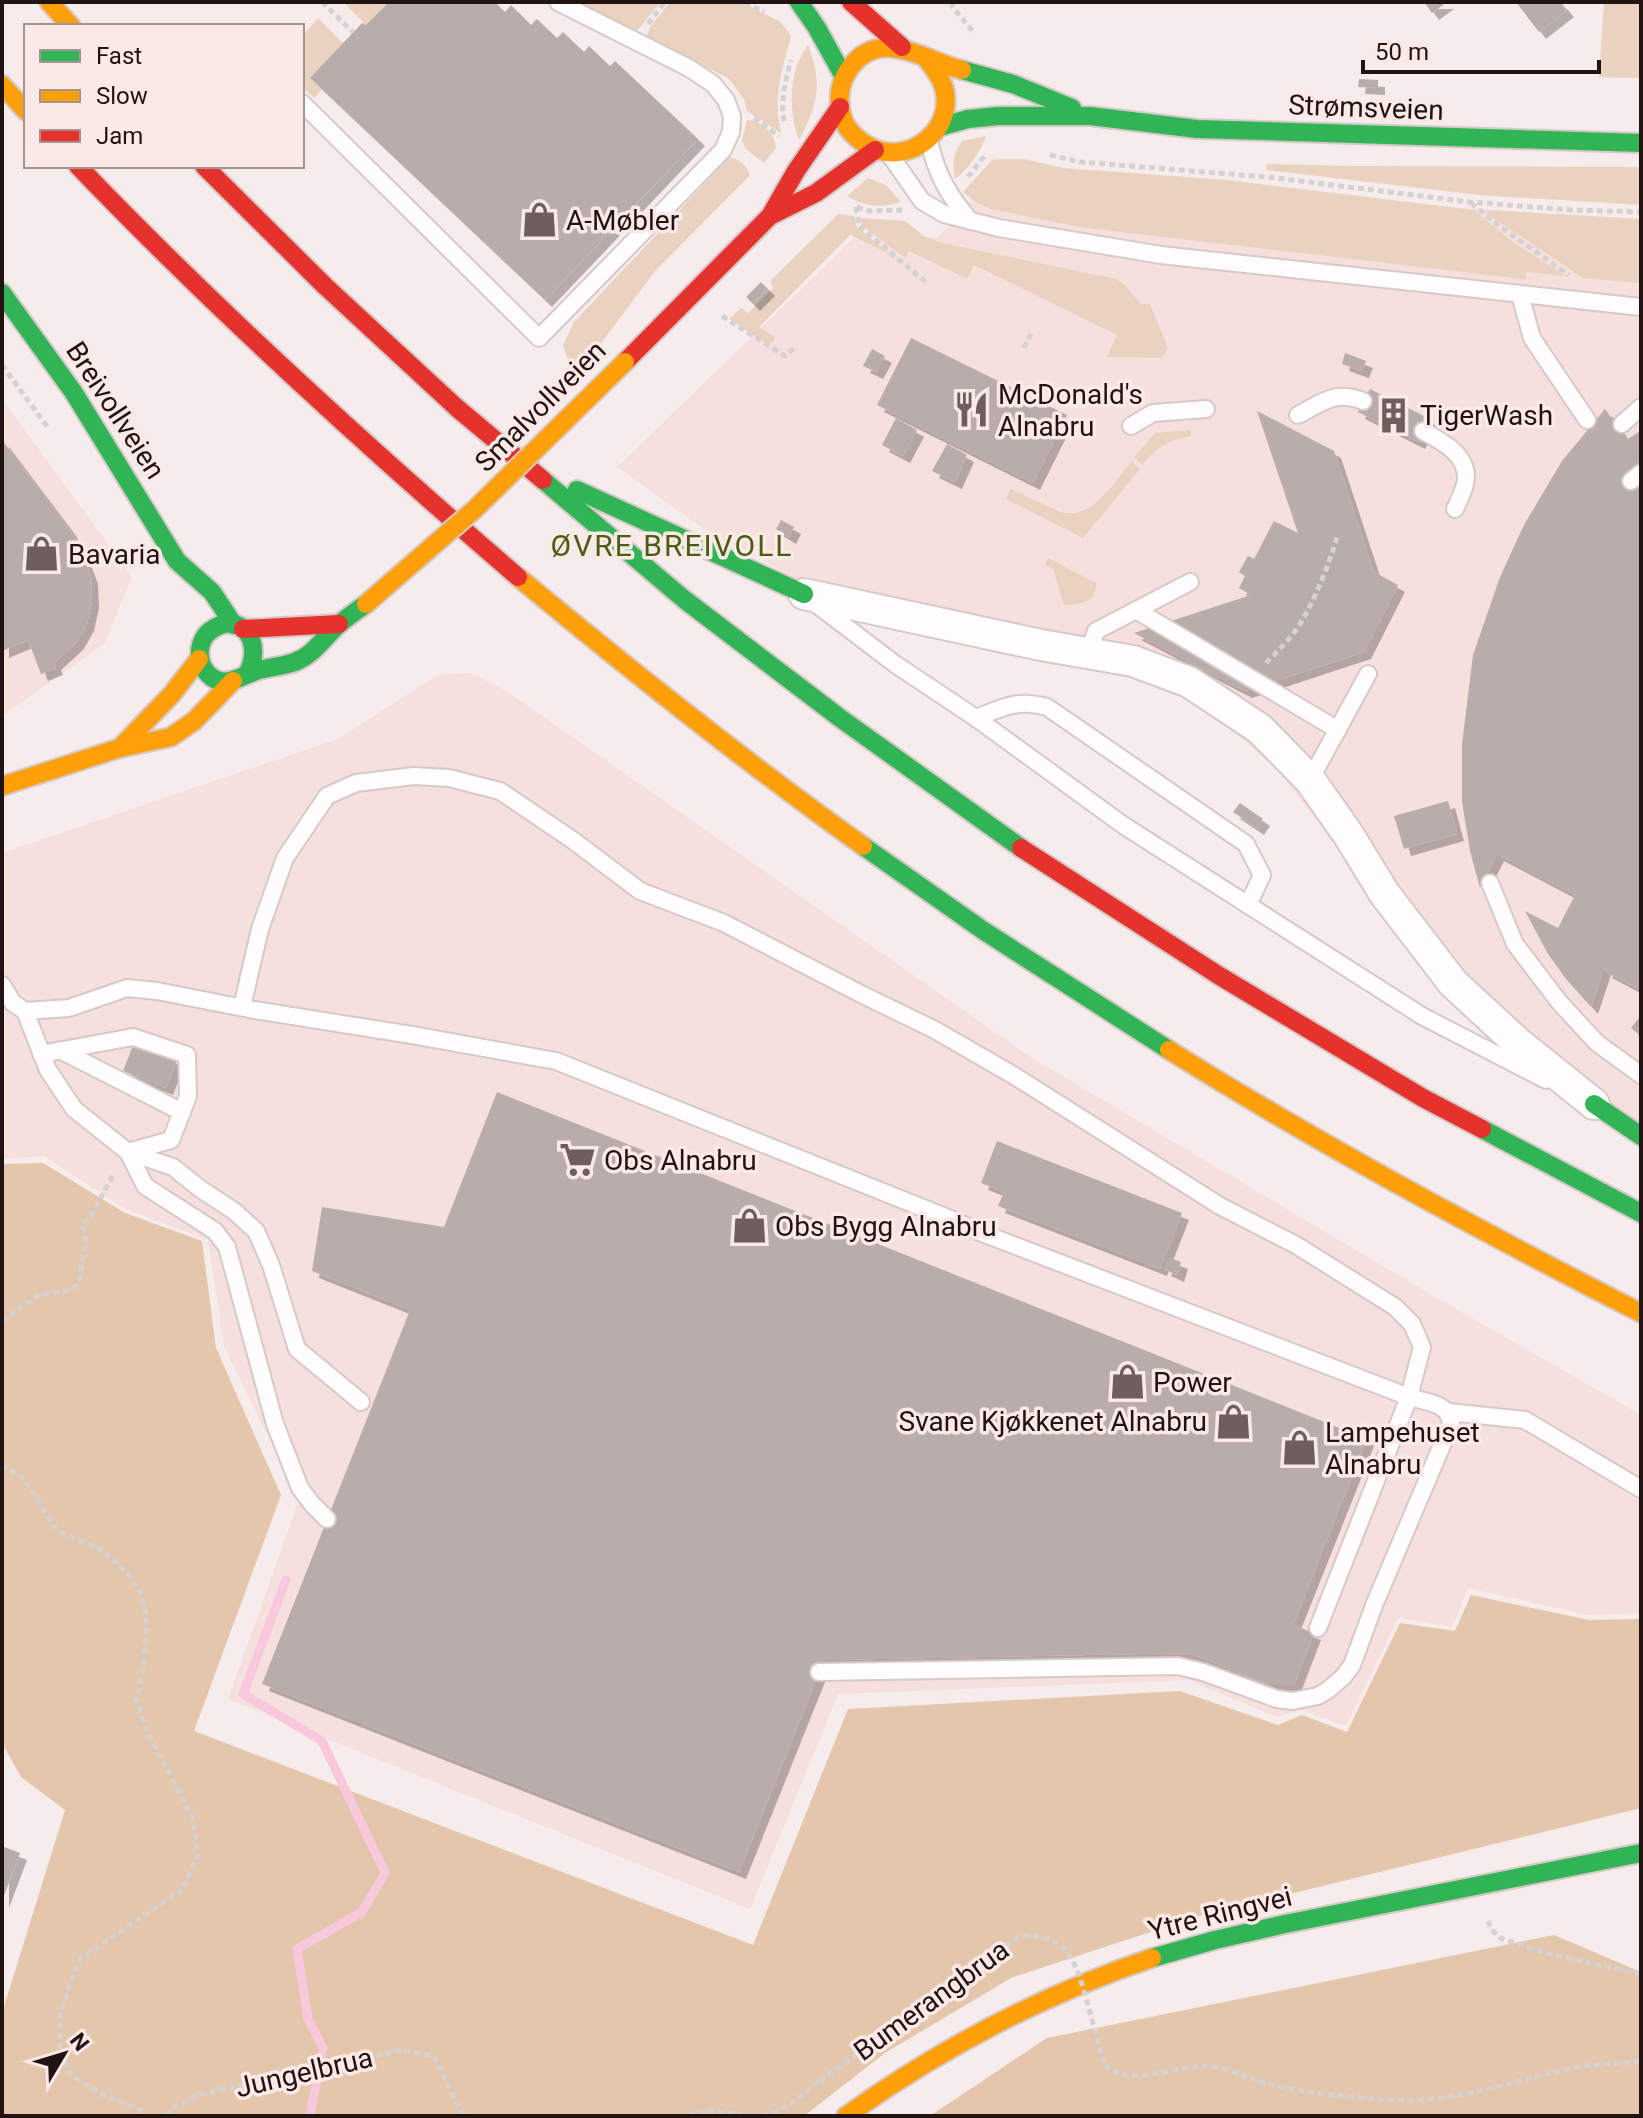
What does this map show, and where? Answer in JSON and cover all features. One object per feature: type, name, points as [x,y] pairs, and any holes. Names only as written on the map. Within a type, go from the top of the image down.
[{"type":"main road","points":[[49,2],[69,24]]},
{"type":"main road","points":[[799,2],[844,77]]},
{"type":"main road","points":[[851,2],[902,47]]},
{"type":"main road","points":[[902,47],[919,53],[937,69],[947,98],[945,113],[934,133],[917,147],[904,152],[882,152],[855,138],[843,118],[840,96],[844,77],[862,56],[875,49],[902,47]]},
{"type":"main road","name":"Strømsveien","points":[[926,58],[1027,89],[1090,116]]},
{"type":"main road","points":[[2,85],[24,109]]},
{"type":"main road","name":"Smalvollveien","points":[[240,678],[308,656],[339,624],[474,510],[770,216],[796,171],[840,107]]},
{"type":"main road","name":"Strømsveien","points":[[934,133],[968,119],[1090,116],[1197,129],[1641,143]]},
{"type":"main road","name":"Smalvollveien","points":[[770,216],[816,193],[882,152]]},
{"type":"main road","points":[[80,168],[259,346],[408,482],[586,635],[793,795],[974,924],[1160,1045],[1378,1173],[1641,1313]]},
{"type":"main road","points":[[206,168],[457,408],[673,591],[764,662],[1026,851],[1232,983],[1423,1098],[1641,1213]]},
{"type":"main road","name":"Breivollveien","points":[[2,293],[82,405],[177,561],[212,592],[239,627]]},
{"type":"main road","points":[[524,466],[804,594]]},
{"type":"main road","name":"Breivollveien","points":[[177,561],[183,590]]},
{"type":"main road","points":[[189,619],[208,674],[224,682],[240,678]]},
{"type":"main road","points":[[120,748],[186,680],[204,635],[213,628],[223,625],[339,624]]},
{"type":"main road","points":[[2,786],[120,748],[171,737],[194,721],[253,666],[256,656],[251,636],[239,627]]},
{"type":"main road","points":[[1594,1104],[1641,1136]]},
{"type":"main road","name":"Ytre Ringvei","points":[[846,2116],[911,2071],[1027,2008],[1115,1971],[1169,1953],[1286,1924],[1641,1853]]},
{"type":"street","points":[[804,594],[1026,642],[1133,661],[1189,682],[1260,729],[1310,780],[1384,893],[1453,983],[1518,1043],[1594,1104]]},
{"type":"lane","points":[[304,105],[539,338],[723,150],[731,132],[732,116],[726,100],[713,84],[689,68],[558,2]]},
{"type":"lane","points":[[934,133],[939,175],[946,190],[970,221]]},
{"type":"lane","points":[[882,152],[922,201],[944,214],[999,228],[1161,255],[1641,307]]},
{"type":"lane","points":[[1520,295],[1532,338],[1587,420]]},
{"type":"lane","points":[[1298,415],[1328,399],[1347,395],[1363,401]]},
{"type":"lane","points":[[1622,424],[1641,407]]},
{"type":"lane","points":[[1131,426],[1153,413],[1206,409]]},
{"type":"lane","points":[[1423,431],[1450,448],[1463,461],[1466,480],[1455,509]]},
{"type":"lane","points":[[1089,652],[1096,631],[1190,582]]},
{"type":"lane","points":[[804,594],[895,664],[976,718],[1123,825],[1422,1016],[1594,1104]]},
{"type":"lane","points":[[1136,610],[1338,730]]},
{"type":"lane","points":[[1310,780],[1368,674]]},
{"type":"lane","points":[[976,718],[1014,704],[1029,702],[1047,707],[1246,844],[1262,875],[1248,905]]},
{"type":"lane","points":[[248,1009],[260,929],[285,858],[327,796],[356,783],[414,776],[449,778],[500,791],[640,891],[724,923],[935,1030],[1013,1075],[1220,1206],[1296,1245],[1395,1307],[1412,1324],[1422,1347],[1409,1397],[1318,1628]]},
{"type":"lane","points":[[1490,883],[1515,944],[1560,1003],[1597,1043],[1641,1075]]},
{"type":"lane","points":[[3,987],[13,1003],[25,1011],[48,1070],[74,1109],[128,1152],[173,1167],[234,1211],[256,1231],[271,1265],[297,1349],[361,1402]]},
{"type":"lane","points":[[25,1011],[69,1008],[127,988],[556,1061],[977,1231],[1409,1397],[1444,1407],[1449,1412],[1451,1424],[1352,1665],[1344,1676],[1318,1696],[1304,1700],[1277,1699],[1178,1666],[819,1672]]},
{"type":"lane","points":[[41,1054],[133,1037],[187,1055],[188,1096],[171,1140],[128,1152]]},
{"type":"lane","points":[[60,1050],[182,1112]]},
{"type":"lane","points":[[128,1152],[145,1186],[215,1231],[227,1247],[275,1424],[300,1488],[327,1519]]},
{"type":"lane","points":[[1449,1412],[1525,1420],[1641,1489]]},
{"type":"path","points":[[322,2],[353,32]]},
{"type":"path","points":[[953,2],[952,6],[980,42]]},
{"type":"path","points":[[787,130],[783,115],[784,85],[794,51]]},
{"type":"path","points":[[728,106],[760,121],[780,137]]},
{"type":"path","points":[[962,184],[990,148]]},
{"type":"path","points":[[1046,153],[1080,162],[1268,177],[1470,202],[1641,212]]},
{"type":"path","points":[[1470,202],[1579,282]]},
{"type":"path","points":[[903,210],[870,211],[854,206],[859,226],[927,283]]},
{"type":"path","points":[[722,315],[785,356],[796,346]]},
{"type":"path","points":[[1024,348],[1031,334]]},
{"type":"path","points":[[1252,679],[1302,621],[1337,537]]},
{"type":"path","points":[[2,1321],[40,1294],[60,1293],[78,1283],[87,1244],[82,1224],[91,1216],[128,1152]]},
{"type":"path","points":[[2,1465],[23,1478],[53,1525],[62,1533],[102,1550],[129,1575],[141,1594],[146,1614],[143,1672],[136,1698],[145,1727],[193,1819],[198,1855],[182,1890],[81,1958],[60,2016],[59,2051],[71,2076],[107,2097],[141,2110],[145,2116]]},
{"type":"path","points":[[1485,1909],[1491,1929],[1500,1938],[1546,1953],[1641,1974]]},
{"type":"path","name":"Bumerangbrua","points":[[763,2116],[773,2114],[1018,1937],[1034,1935],[1060,1945],[1069,1954],[1077,1968],[1105,2065],[1116,2073],[1165,2073],[1202,2066],[1228,2069],[1273,2085],[1393,2100],[1455,2096],[1566,2069],[1641,2061]]},
{"type":"path","name":"Jungelbrua","points":[[167,2116],[173,2108],[197,2095],[401,2050],[434,2056],[463,2116]]},
{"type":"path","points":[[689,2116],[708,2110],[747,2116]]},
{"type":"shaded area","points":[[343,2],[393,2],[368,27]]},
{"type":"shaded area","points":[[574,2],[661,2],[636,32]]},
{"type":"shaded area","points":[[670,2],[741,2],[779,21],[787,30],[791,37],[778,96],[781,133],[747,111],[744,99],[729,79],[647,36],[650,27]]},
{"type":"shaded area","points":[[1604,2],[1641,2],[1641,78],[1599,77]]},
{"type":"shaded area","points":[[318,18],[344,44],[311,79],[322,90],[314,98],[304,88],[304,34]]},
{"type":"shaded area","points":[[808,45],[816,71],[816,94],[811,115],[799,140],[793,116],[793,79]]},
{"type":"shaded area","points":[[747,120],[763,125],[773,137],[776,148],[764,163],[746,149],[742,141]]},
{"type":"shaded area","points":[[986,136],[974,160],[955,179],[954,159],[962,141]]},
{"type":"shaded area","points":[[729,158],[742,163],[750,175],[655,271],[602,342],[572,372],[563,345],[574,322]]},
{"type":"shaded area","points":[[1024,159],[1064,168],[1226,180],[1474,210],[1513,242],[1566,276],[1527,272],[1526,280],[1078,227],[991,209],[963,192],[992,160]]},
{"type":"shaded area","points":[[1267,164],[1641,167],[1641,205],[1479,195],[1266,170]]},
{"type":"shaded area","points":[[1004,167],[1487,210],[1641,219],[1641,1122],[1481,1030],[1410,944],[1277,769],[1223,723],[1165,686],[1118,669],[865,616],[704,529],[617,467],[853,239],[938,237]]},
{"type":"shaded area","points":[[868,178],[886,185],[901,202],[873,205],[847,196]]},
{"type":"shaded area","points":[[1487,210],[1641,219],[1641,283],[1583,278],[1487,214]]},
{"type":"shaded area","points":[[838,214],[854,216],[857,227],[890,254],[850,235],[759,327],[775,337],[773,342],[767,344],[729,319],[741,308],[748,313],[773,288],[770,281]]},
{"type":"shaded area","points":[[860,218],[905,221],[924,236],[942,243],[1116,279],[1141,304],[1150,304],[1168,348],[1162,358],[1107,357],[1117,335],[974,265],[967,279],[909,251],[905,258],[861,225]]},
{"type":"shaded area","points":[[2,399],[132,577],[104,644],[2,716]]},
{"type":"shaded area","points":[[1190,430],[1191,436],[1164,445],[1142,465],[1134,457],[1155,433]]},
{"type":"shaded area","points":[[1132,461],[1140,469],[1083,538],[1006,499],[1011,489],[1060,512],[1083,511],[1102,498]]},
{"type":"shaded area","points":[[1048,558],[1096,583],[1091,598],[1064,605],[1053,569],[1045,565]]},
{"type":"shaded area","points":[[471,673],[508,692],[1032,1058],[1641,1415],[1641,1613],[1587,1615],[1468,1588],[1452,1627],[1398,1618],[1346,1726],[1301,1710],[1277,1717],[1188,1680],[838,1694],[750,1909],[228,1699],[299,1500],[224,1346],[208,1240],[127,1210],[44,1156],[2,1159],[2,853],[338,739],[438,675]]},
{"type":"shaded area","points":[[43,1163],[125,1213],[202,1241],[216,1348],[281,1495],[194,1731],[753,1945],[848,1709],[1180,1691],[1278,1725],[1302,1715],[1347,1732],[1400,1623],[1455,1631],[1471,1595],[1589,1620],[1641,1619],[1641,1808],[1196,1917],[1011,1978],[885,2053],[804,2116],[2,2116],[2,2013],[65,1810],[21,1777],[2,1743],[2,1164]]},
{"type":"shaded area","points":[[1554,1935],[1641,1972],[1641,2116],[930,2116],[1047,2038]]},
{"type":"building","name":"A-Møbler","points":[[389,2],[495,2],[505,12],[511,5],[531,25],[537,19],[557,38],[563,32],[584,52],[589,46],[610,66],[615,61],[698,139],[545,300],[310,78],[362,23],[366,25]]},
{"type":"building","points":[[1424,2],[1447,2],[1432,13]]},
{"type":"building","points":[[1516,2],[1560,2],[1567,10],[1539,32]]},
{"type":"building","points":[[1359,79],[1378,80],[1378,88],[1358,87]]},
{"type":"building","points":[[761,282],[768,289],[753,304],[746,297]]},
{"type":"building","name":"McDonald's Alnabru","points":[[911,338],[1067,415],[1033,483],[877,405]]},
{"type":"building","points":[[872,349],[885,356],[876,372],[863,366]]},
{"type":"building","points":[[1345,353],[1366,361],[1362,371],[1342,364]]},
{"type":"building","name":"TigerWash","points":[[1370,389],[1430,419],[1418,442],[1358,412]]},
{"type":"building","points":[[1605,409],[1627,440],[1641,430],[1641,990],[1604,968],[1591,1007],[1548,954],[1525,911],[1558,928],[1575,895],[1497,854],[1480,888],[1462,802],[1462,744],[1473,655],[1500,577],[1524,525],[1562,461]]},
{"type":"building","points":[[1257,411],[1334,451],[1374,572],[1398,585],[1364,652],[1245,691],[1134,633],[1251,595],[1239,588],[1245,576],[1239,572],[1248,556],[1254,559],[1274,521],[1298,533]]},
{"type":"building","points":[[896,418],[917,430],[903,456],[882,445]]},
{"type":"building","name":"Bavaria","points":[[2,440],[67,526],[79,545],[91,577],[92,601],[87,624],[76,643],[54,663],[56,668],[41,674],[28,640],[2,651]]},
{"type":"building","points":[[947,444],[967,455],[955,482],[932,471]]},
{"type":"building","points":[[781,520],[794,527],[789,537],[776,529]]},
{"type":"building","points":[[1448,801],[1457,834],[1404,849],[1394,816]]},
{"type":"building","points":[[1240,803],[1263,819],[1257,828],[1233,812]]},
{"type":"building","points":[[1641,1015],[1641,1036],[1631,1028]]},
{"type":"building","points":[[134,1043],[177,1060],[166,1088],[123,1071]]},
{"type":"building","points":[[497,1092],[1367,1439],[1293,1625],[1314,1633],[1294,1685],[1269,1685],[1190,1653],[824,1660],[739,1872],[262,1684],[410,1310],[312,1271],[322,1207],[444,1227]]},
{"type":"building","points":[[997,1141],[1182,1213],[1160,1269],[998,1206],[1004,1192],[981,1183]]},
{"type":"building","points":[[1170,1258],[1181,1262],[1177,1275],[1164,1269]]},
{"type":"building","points":[[2,1846],[20,1853],[2,1901]]},
{"type":"waterway","points":[[286,1580],[243,1694],[322,1741],[385,1873],[362,1912],[297,1949],[308,2019],[323,2048],[310,2116]]},
{"type":"traffic: fast","points":[[799,2],[844,77]]},
{"type":"traffic: fast","points":[[962,70],[1013,84],[1072,108]]},
{"type":"traffic: fast","points":[[939,127],[968,119],[998,116],[1090,116],[1197,129],[1641,143]]},
{"type":"traffic: fast","points":[[2,293],[74,393],[177,561],[212,592],[234,625]]},
{"type":"traffic: fast","points":[[543,480],[685,600],[840,718],[1021,848]]},
{"type":"traffic: fast","points":[[577,490],[804,594]]},
{"type":"traffic: fast","points":[[247,674],[253,651],[247,632],[231,624],[221,625],[207,633],[201,647],[202,664],[214,679],[227,682],[301,659],[366,604]]},
{"type":"traffic: fast","points":[[863,846],[984,931],[1169,1050]]},
{"type":"traffic: fast","points":[[1594,1104],[1641,1136]]},
{"type":"traffic: fast","points":[[1482,1129],[1641,1213]]},
{"type":"traffic: fast","points":[[1152,1958],[1285,1924],[1641,1853]]},
{"type":"traffic: slow","points":[[49,2],[69,24]]},
{"type":"traffic: slow","points":[[926,58],[940,78],[945,95],[944,112],[938,127],[928,139],[914,148],[898,152],[882,151],[856,137],[844,122],[840,92],[846,74],[858,59],[871,50],[900,49],[962,70]]},
{"type":"traffic: slow","points":[[2,85],[24,109]]},
{"type":"traffic: slow","points":[[366,604],[474,510],[625,362]]},
{"type":"traffic: slow","points":[[518,577],[688,714],[863,846]]},
{"type":"traffic: slow","points":[[120,748],[172,694],[199,659]]},
{"type":"traffic: slow","points":[[2,786],[120,748],[171,737],[194,721],[233,681]]},
{"type":"traffic: slow","points":[[1169,1050],[1402,1187],[1641,1313]]},
{"type":"traffic: slow","points":[[846,2116],[918,2068],[993,2025],[1071,1989],[1152,1958]]},
{"type":"traffic: jam","points":[[851,2],[902,47]]},
{"type":"traffic: jam","points":[[625,362],[770,216],[796,171],[840,107]]},
{"type":"traffic: jam","points":[[772,215],[816,193],[875,150]]},
{"type":"traffic: jam","points":[[80,168],[293,377],[518,577]]},
{"type":"traffic: jam","points":[[206,168],[325,286],[457,408],[543,480]]},
{"type":"traffic: jam","points":[[243,629],[339,624]]},
{"type":"traffic: jam","points":[[1021,848],[1218,975],[1423,1098],[1482,1129]]},
{"type":"place","name":"A-Møbler","points":[[540,220]]},
{"type":"place","name":"McDonald's Alnabru","points":[[972,410]]},
{"type":"place","name":"TigerWash","points":[[1394,415]]},
{"type":"place","name":"Bavaria","points":[[42,554]]},
{"type":"place","name":"Obs Alnabru","points":[[578,1160]]},
{"type":"place","name":"Obs Bygg Alnabru","points":[[749,1226]]},
{"type":"place","name":"Power","points":[[1127,1382]]},
{"type":"place","name":"Svane Kjøkkenet Alnabru","points":[[1233,1421]]},
{"type":"place","name":"Lampehuset Alnabru","points":[[1299,1448]]},
{"type":"district","name":"ØVRE BREIVOLL","points":[[672,546]]}]
